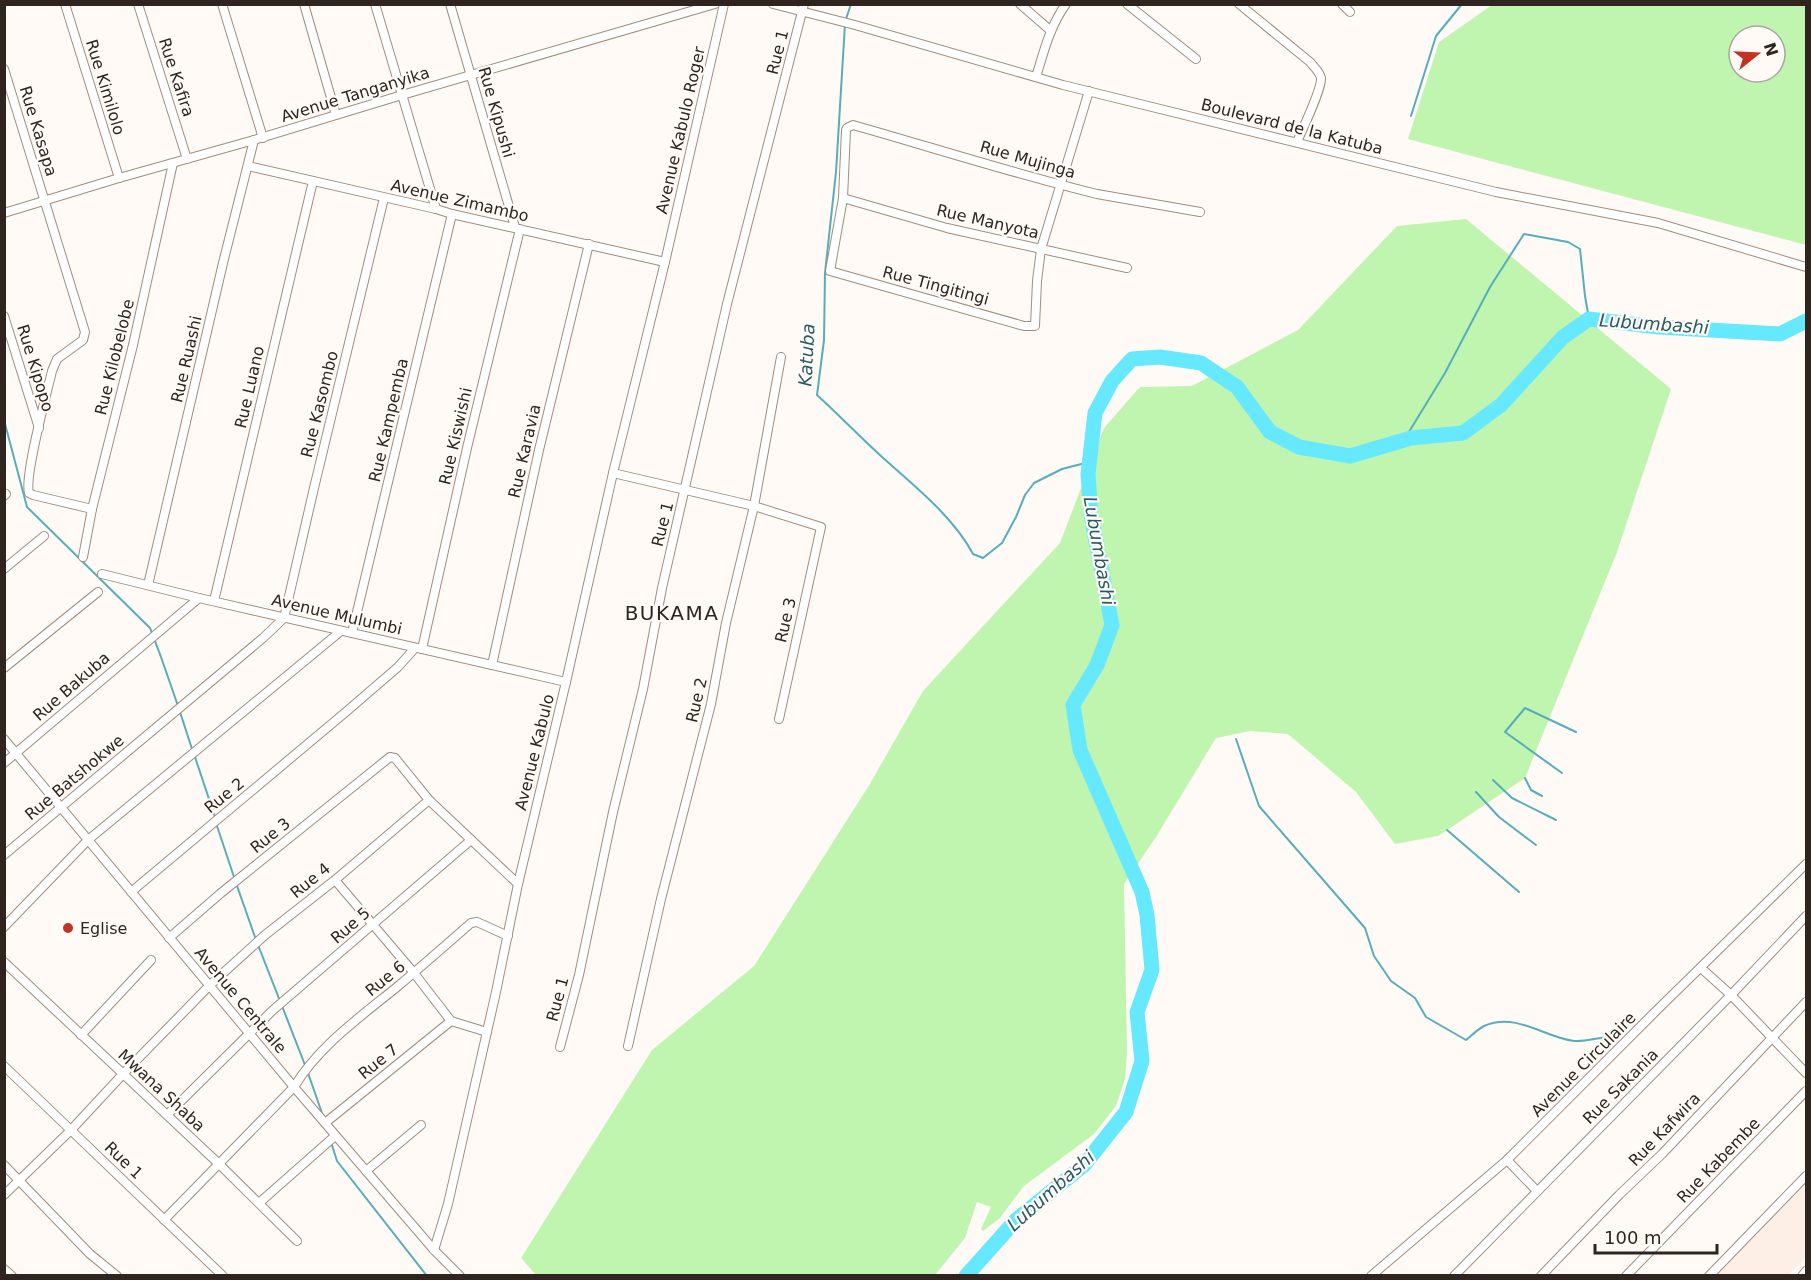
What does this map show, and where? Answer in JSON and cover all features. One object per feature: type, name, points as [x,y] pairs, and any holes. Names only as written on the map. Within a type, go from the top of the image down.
[{"type":"street","name":"Rue Kimilolo","points":[[65,4],[119,178]]},
{"type":"street","name":"Rue Kafira","points":[[138,4],[187,159]]},
{"type":"street","points":[[222,4],[258,139]]},
{"type":"street","points":[[304,4],[336,115]]},
{"type":"street","points":[[375,4],[436,209]]},
{"type":"street","name":"Rue Kipushi","points":[[450,4],[517,228]]},
{"type":"street","name":"Avenue Tanganyika","points":[[4,213],[715,4]]},
{"type":"street","name":"Avenue Kabulo Roger","points":[[665,262],[724,4]]},
{"type":"street","name":"Boulevard de la Katuba","points":[[773,4],[804,8],[1036,77],[1496,192],[1658,223],[1806,267]]},
{"type":"street","points":[[1020,4],[1051,31]]},
{"type":"street","points":[[1036,77],[1056,18],[1066,4]]},
{"type":"street","points":[[1127,4],[1196,59]]},
{"type":"street","points":[[1239,4],[1310,62],[1321,77],[1297,142]]},
{"type":"street","points":[[1342,4],[1350,12]]},
{"type":"street","name":"Rue 1","points":[[560,1047],[579,975],[613,812],[643,688],[662,588],[727,304],[804,8]]},
{"type":"street","name":"Rue Kasapa","points":[[4,69],[85,332],[83,340],[57,359],[52,371],[39,428]]},
{"type":"street","points":[[1041,249],[1089,90]]},
{"type":"street","name":"Rue Mujinga","points":[[843,198],[846,130],[849,126],[1097,194],[1200,212]]},
{"type":"street","name":"Rue Ruashi","points":[[148,585],[223,263],[248,166],[258,139]]},
{"type":"street","name":"Rue Kilobelobe","points":[[83,556],[92,508],[133,345],[173,163]]},
{"type":"street","name":"Avenue Zimambo","points":[[248,166],[665,262]]},
{"type":"street","name":"Rue Luano","points":[[214,601],[313,181]]},
{"type":"street","name":"Rue Kasombo","points":[[284,618],[384,198]]},
{"type":"street","name":"Rue Manyota","points":[[843,198],[946,228],[1127,268]]},
{"type":"street","name":"Rue Tingitingi","points":[[843,198],[830,271],[1024,326],[1035,326],[1041,249]]},
{"type":"street","name":"Rue Kampemba","points":[[352,633],[452,214]]},
{"type":"street","name":"Rue Kiswishi","points":[[419,649],[517,228]]},
{"type":"street","name":"Rue Karavia","points":[[492,665],[539,450],[589,244]]},
{"type":"street","name":"Avenue Kabulo","points":[[434,1250],[448,1204],[518,884],[613,473],[665,262]]},
{"type":"street","name":"Rue Kipopo","points":[[4,316],[39,428]]},
{"type":"street","name":"Rue 2","points":[[628,1046],[661,899],[711,704],[726,622],[754,506],[781,357]]},
{"type":"street","points":[[39,428],[28,480],[29,492],[33,495],[92,508]]},
{"type":"street","points":[[613,473],[754,506]]},
{"type":"street","name":"Rue 3","points":[[754,506],[821,527],[779,719]]},
{"type":"street","points":[[4,569],[44,536]]},
{"type":"street","name":"Avenue Mulumbi","points":[[102,574],[566,682]]},
{"type":"street","points":[[4,668],[98,592]]},
{"type":"street","name":"Rue Bakuba","points":[[4,763],[199,598]]},
{"type":"street","name":"Rue Batshokwe","points":[[4,855],[284,618]]},
{"type":"street","points":[[4,927],[88,840],[341,630]]},
{"type":"street","name":"Rue 2","points":[[131,892],[419,649]]},
{"type":"street","name":"Avenue Centrale","points":[[4,739],[335,1136],[434,1250],[460,1275]]},
{"type":"street","name":"Rue 3","points":[[169,938],[221,893],[390,757],[394,758],[429,800]]},
{"type":"street","points":[[429,800],[518,884]]},
{"type":"street","name":"Rue 4","points":[[4,1195],[210,985],[265,935],[335,880],[429,800]]},
{"type":"street","name":"Rue 5","points":[[167,1115],[273,1010],[471,840]]},
{"type":"street","name":"Avenue Circulaire","points":[[1371,1275],[1507,1160],[1806,864]]},
{"type":"street","points":[[335,880],[414,973],[450,1022],[487,1032]]},
{"type":"street","name":"Rue Sakania","points":[[1454,1275],[1806,916]]},
{"type":"street","name":"Rue 6","points":[[164,1220],[294,1087],[302,1074],[332,1040],[471,923],[477,922],[508,936]]},
{"type":"street","points":[[81,1035],[151,960]]},
{"type":"street","name":"Mwana Shaba","points":[[4,962],[218,1163],[297,1242]]},
{"type":"street","points":[[1701,968],[1731,995],[1806,1072]]},
{"type":"street","name":"Rue Kafwira","points":[[1540,1275],[1662,1154],[1806,1002]]},
{"type":"street","name":"Rue 7","points":[[325,1123],[450,1022]]},
{"type":"street","name":"Rue 1","points":[[4,1066],[223,1275]]},
{"type":"street","name":"Rue Kabembe","points":[[1626,1275],[1806,1091]]},
{"type":"street","points":[[366,1171],[421,1125]]},
{"type":"street","points":[[259,1203],[335,1136]]},
{"type":"street","points":[[1507,1160],[1537,1191]]},
{"type":"street","points":[[4,1165],[90,1254],[117,1275]]},
{"type":"street","points":[[1709,1275],[1806,1176]]},
{"type":"street","points":[[4,1269],[12,1275]]},
{"type":"street","points":[[1802,1275],[1806,1271]]},
{"type":"shaded area","points":[[1806,1184],[1806,1257],[1788,1275],[1716,1275]]},
{"type":"green space","points":[[1492,5],[1806,5],[1806,245],[1408,139],[1439,42]]},
{"type":"green space","points":[[1466,219],[1671,389],[1617,552],[1525,778],[1438,836],[1395,844],[1356,792],[1288,734],[1250,731],[1216,738],[1156,837],[1124,884],[1127,1052],[1125,1079],[1116,1106],[1094,1134],[1024,1186],[999,1219],[983,1231],[981,1229],[991,1207],[977,1202],[965,1238],[935,1275],[536,1275],[521,1258],[652,1050],[754,966],[868,787],[923,691],[1060,543],[1104,428],[1140,387],[1192,386],[1298,330],[1397,226]]},
{"type":"waterway","name":"Katuba","points":[[846,19],[851,4]]},
{"type":"waterway","points":[[1411,116],[1436,36],[1462,4]]},
{"type":"waterway","name":"Katuba","points":[[845,24],[836,172],[825,273],[824,340],[817,395],[932,502],[955,527],[973,554],[983,558],[1002,543],[1025,495],[1034,483],[1062,469],[1089,462]]},
{"type":"waterway","points":[[1404,440],[1445,373],[1490,287],[1524,234],[1568,242],[1580,249],[1589,319]]},
{"type":"waterway","name":"Lubumbashi","points":[[966,1276],[1016,1220],[1084,1165],[1126,1112],[1142,1061],[1137,1012],[1152,970],[1147,915],[1142,892],[1080,750],[1073,705],[1097,665],[1112,625],[1091,515],[1088,474],[1095,413],[1112,381],[1132,359],[1160,357],[1201,363],[1237,387],[1270,432],[1299,447],[1350,456],[1411,438],[1463,433],[1501,405],[1563,337],[1589,319],[1658,327],[1780,334],[1806,321]]},
{"type":"waterway","name":"Lubumbashi","points":[[1801,324],[1806,329]]},
{"type":"waterway","points":[[4,420],[27,507],[150,628],[178,706]]},
{"type":"waterway","points":[[1562,773],[1505,732],[1525,708],[1576,732]]},
{"type":"waterway","points":[[180,712],[192,749]]},
{"type":"waterway","points":[[1236,739],[1259,806],[1365,928],[1374,956],[1391,981],[1415,998],[1426,1017],[1466,1040],[1484,1026],[1496,1022],[1519,1024],[1574,1041],[1607,1037]]},
{"type":"waterway","points":[[194,754],[215,817]]},
{"type":"waterway","points":[[1525,778],[1531,790],[1542,796]]},
{"type":"waterway","points":[[1493,780],[1512,798],[1556,820]]},
{"type":"waterway","points":[[1476,792],[1499,817],[1536,845]]},
{"type":"waterway","points":[[216,823],[234,877]]},
{"type":"waterway","points":[[1447,830],[1519,892]]},
{"type":"waterway","points":[[236,883],[256,940]]},
{"type":"waterway","points":[[258,945],[280,1001]]},
{"type":"waterway","points":[[282,1006],[305,1065]]},
{"type":"waterway","points":[[308,1073],[323,1116]]},
{"type":"waterway","points":[[331,1142],[337,1161],[427,1276]]},
{"type":"place","name":"Eglise","points":[[68,928]]},
{"type":"district","name":"BUKAMA","points":[[672,613]]}]
